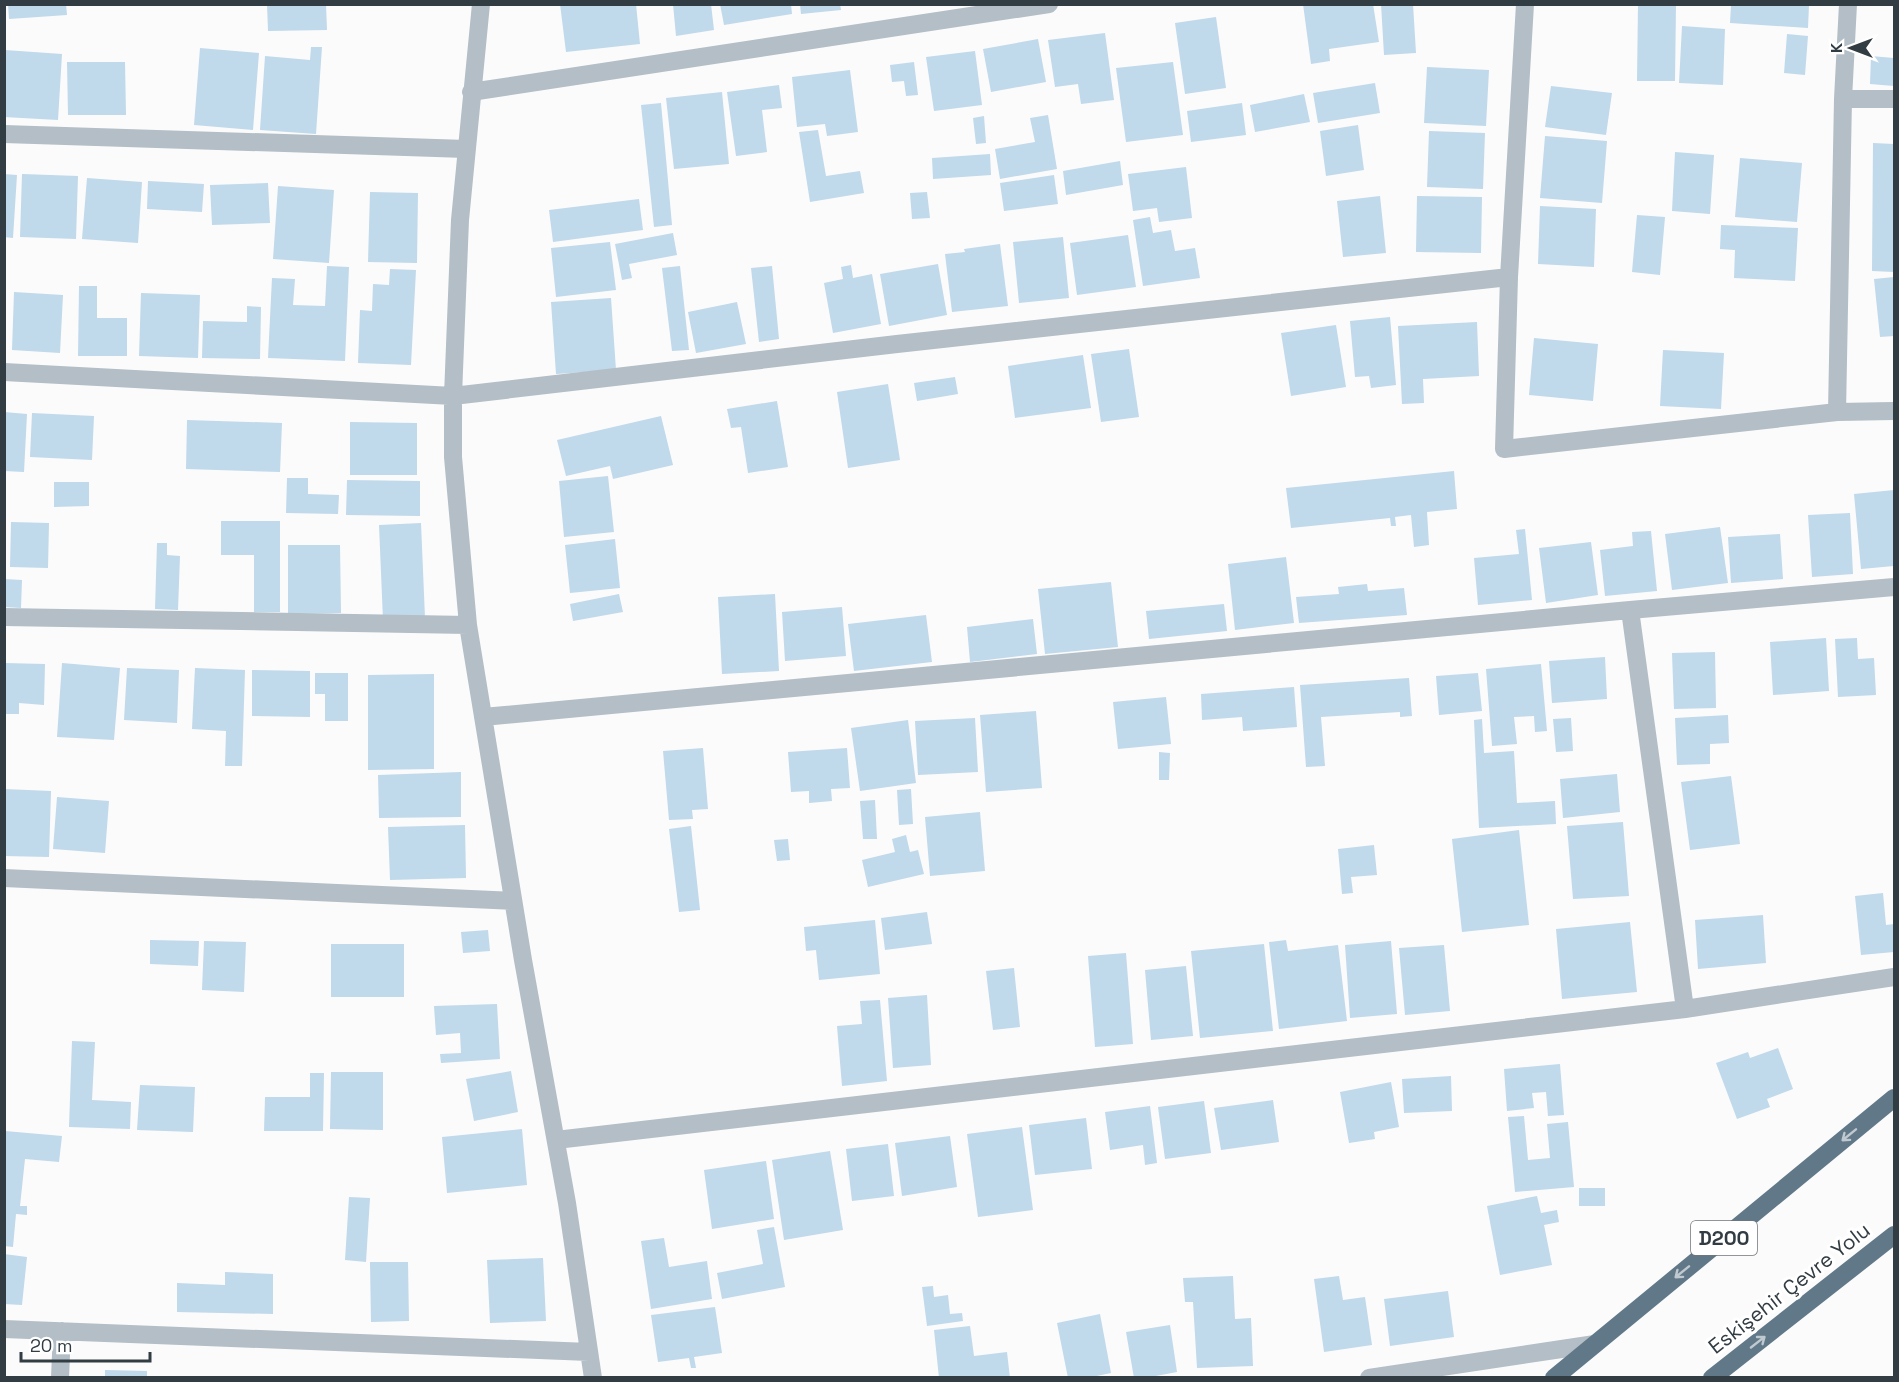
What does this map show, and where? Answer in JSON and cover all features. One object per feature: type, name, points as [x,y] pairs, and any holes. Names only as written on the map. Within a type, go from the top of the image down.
[{"type":"highway","name":"D200","points":[[1554,1377],[1894,1098]]},
{"type":"highway","name":"Eskişehir Çevre Yolu","points":[[1712,1377],[1894,1235]]},
{"type":"street","points":[[481,4],[460,220],[453,396],[453,457],[468,625],[513,901],[567,1203],[593,1377]]},
{"type":"street","points":[[471,92],[1049,4]]},
{"type":"street","points":[[1525,4],[1509,277],[1504,449],[1837,412],[1894,411]]},
{"type":"street","points":[[1837,412],[1843,99],[1848,4]]},
{"type":"street","points":[[1843,99],[1894,99]]},
{"type":"street","points":[[4,134],[466,149]]},
{"type":"street","points":[[4,372],[453,396],[909,342],[1509,277]]},
{"type":"street","points":[[483,717],[1894,587]]},
{"type":"street","points":[[1630,610],[1685,1009]]},
{"type":"street","points":[[4,617],[468,625]]},
{"type":"street","points":[[4,878],[513,901]]},
{"type":"street","points":[[556,1140],[1685,1009],[1894,977]]},
{"type":"street","points":[[4,1329],[589,1352]]},
{"type":"street","points":[[60,1377],[62,1331]]},
{"type":"street","points":[[1369,1377],[1595,1344]]},
{"type":"building","points":[[8,4],[66,4],[67,15],[9,19]]},
{"type":"building","points":[[267,4],[326,4],[327,30],[268,31]]},
{"type":"building","points":[[560,4],[636,4],[640,44],[566,52]]},
{"type":"building","points":[[673,4],[711,4],[714,30],[676,36]]},
{"type":"building","points":[[720,4],[791,4],[792,14],[724,25]]},
{"type":"building","points":[[800,4],[840,4],[841,10],[801,14]]},
{"type":"building","points":[[1303,4],[1373,4],[1379,42],[1329,49],[1330,61],[1311,64]]},
{"type":"building","points":[[1381,4],[1413,4],[1416,53],[1384,55]]},
{"type":"building","points":[[1638,4],[1676,4],[1675,81],[1637,81]]},
{"type":"building","points":[[1731,5],[1809,5],[1808,28],[1730,23]]},
{"type":"building","points":[[1216,17],[1226,88],[1185,94],[1175,23]]},
{"type":"building","points":[[1682,26],[1725,29],[1723,85],[1679,83]]},
{"type":"building","points":[[1105,33],[1114,100],[1081,104],[1078,84],[1055,87],[1048,40]]},
{"type":"building","points":[[1787,34],[1808,36],[1805,75],[1784,73]]},
{"type":"building","points":[[1038,39],[1046,82],[991,92],[983,49]]},
{"type":"building","points":[[311,47],[322,47],[316,134],[260,130],[265,56],[310,60]]},
{"type":"building","points":[[200,48],[259,53],[253,130],[194,125]]},
{"type":"building","points":[[5,50],[62,54],[58,120],[4,117]]},
{"type":"building","points":[[975,51],[982,105],[934,111],[926,57]]},
{"type":"building","points":[[1871,56],[1894,58],[1894,86],[1870,84]]},
{"type":"building","points":[[67,62],[125,62],[126,115],[68,115]]},
{"type":"building","points":[[914,62],[918,95],[906,96],[904,81],[892,82],[890,65]]},
{"type":"building","points":[[1173,62],[1183,135],[1126,142],[1116,68]]},
{"type":"building","points":[[1427,67],[1489,70],[1486,126],[1424,123]]},
{"type":"building","points":[[850,70],[858,132],[827,136],[825,124],[797,127],[792,77]]},
{"type":"building","points":[[1375,83],[1380,113],[1318,123],[1313,93]]},
{"type":"building","points":[[779,85],[782,108],[762,110],[767,152],[736,156],[727,92]]},
{"type":"building","points":[[1551,86],[1612,93],[1606,135],[1545,127]]},
{"type":"building","points":[[722,92],[729,164],[674,169],[666,98]]},
{"type":"building","points":[[1304,94],[1310,122],[1255,132],[1250,105]]},
{"type":"building","points":[[661,103],[672,225],[654,227],[641,105]]},
{"type":"building","points":[[1242,103],[1246,135],[1191,142],[1187,111]]},
{"type":"building","points":[[1048,115],[1057,169],[1000,179],[995,149],[1035,142],[1030,118]]},
{"type":"building","points":[[984,116],[986,143],[976,144],[973,118]]},
{"type":"building","points":[[1358,125],[1364,170],[1326,176],[1320,131]]},
{"type":"building","points":[[818,130],[826,176],[860,171],[864,193],[810,202],[799,132]]},
{"type":"building","points":[[1429,131],[1485,133],[1483,189],[1427,187]]},
{"type":"building","points":[[1545,136],[1607,141],[1602,203],[1540,198]]},
{"type":"building","points":[[1873,143],[1894,144],[1894,272],[1872,271]]},
{"type":"building","points":[[1675,152],[1714,155],[1710,214],[1672,211]]},
{"type":"building","points":[[990,154],[991,175],[933,179],[932,158]]},
{"type":"building","points":[[1740,158],[1802,163],[1797,222],[1735,217]]},
{"type":"building","points":[[1120,161],[1123,185],[1066,195],[1063,171]]},
{"type":"building","points":[[1186,167],[1192,218],[1159,222],[1157,208],[1133,211],[1128,174]]},
{"type":"building","points":[[4,174],[17,175],[13,238],[4,237]]},
{"type":"building","points":[[22,174],[78,176],[76,239],[20,237]]},
{"type":"building","points":[[1054,175],[1058,204],[1004,211],[1000,183]]},
{"type":"building","points":[[87,178],[142,182],[138,243],[82,239]]},
{"type":"building","points":[[148,181],[204,184],[202,212],[147,209]]},
{"type":"building","points":[[268,183],[270,223],[212,225],[210,185]]},
{"type":"building","points":[[278,186],[334,190],[329,263],[273,259]]},
{"type":"building","points":[[370,192],[418,193],[417,263],[368,262]]},
{"type":"building","points":[[927,192],[930,218],[912,219],[910,193]]},
{"type":"building","points":[[1380,196],[1386,253],[1343,257],[1337,201]]},
{"type":"building","points":[[1417,196],[1482,197],[1481,253],[1416,252]]},
{"type":"building","points":[[639,199],[643,230],[553,242],[549,210]]},
{"type":"building","points":[[1540,206],[1596,209],[1594,267],[1538,264]]},
{"type":"building","points":[[1637,215],[1665,217],[1660,275],[1632,272]]},
{"type":"building","points":[[1150,217],[1153,233],[1171,230],[1175,251],[1195,248],[1200,278],[1143,286],[1133,220]]},
{"type":"building","points":[[1721,225],[1798,228],[1795,281],[1734,278],[1735,250],[1720,249]]},
{"type":"building","points":[[673,233],[677,255],[629,264],[632,278],[622,280],[615,244]]},
{"type":"building","points":[[1128,235],[1136,287],[1077,295],[1070,243]]},
{"type":"building","points":[[1063,237],[1069,298],[1019,303],[1013,242]]},
{"type":"building","points":[[610,242],[616,290],[556,297],[551,248]]},
{"type":"building","points":[[1000,244],[1008,306],[952,312],[945,254]]},
{"type":"building","points":[[938,264],[947,315],[889,326],[880,274]]},
{"type":"building","points":[[851,265],[853,278],[872,274],[881,324],[833,333],[824,283],[843,279],[841,267]]},
{"type":"building","points":[[327,266],[349,267],[345,361],[268,358],[272,278],[295,279],[293,305],[325,306]]},
{"type":"building","points":[[680,266],[689,350],[672,351],[662,268]]},
{"type":"building","points":[[772,266],[779,339],[759,342],[751,268]]},
{"type":"building","points":[[390,269],[416,270],[411,365],[358,363],[360,310],[372,311],[373,284],[389,285]]},
{"type":"building","points":[[1894,277],[1894,336],[1880,337],[1874,279]]},
{"type":"building","points":[[79,286],[97,286],[97,318],[127,318],[127,356],[78,356]]},
{"type":"building","points":[[14,292],[63,295],[60,353],[12,350]]},
{"type":"building","points":[[141,293],[200,295],[198,358],[139,356]]},
{"type":"building","points":[[611,298],[616,370],[556,374],[551,302]]},
{"type":"building","points":[[737,302],[746,344],[696,353],[688,312]]},
{"type":"building","points":[[247,306],[261,307],[260,359],[202,358],[203,321],[247,322]]},
{"type":"building","points":[[1390,317],[1396,385],[1371,388],[1369,376],[1355,377],[1350,321]]},
{"type":"building","points":[[1477,322],[1479,376],[1423,379],[1424,403],[1402,404],[1398,326]]},
{"type":"building","points":[[1336,325],[1346,387],[1291,396],[1281,333]]},
{"type":"building","points":[[1534,338],[1598,344],[1593,401],[1529,395]]},
{"type":"building","points":[[1129,349],[1139,417],[1101,422],[1091,354]]},
{"type":"building","points":[[1663,350],[1724,353],[1721,409],[1660,406]]},
{"type":"building","points":[[1083,355],[1091,408],[1015,418],[1008,366]]},
{"type":"building","points":[[955,377],[958,394],[917,401],[914,383]]},
{"type":"building","points":[[888,384],[900,460],[848,468],[837,392]]},
{"type":"building","points":[[777,401],[788,467],[748,473],[741,427],[731,428],[727,409]]},
{"type":"building","points":[[4,412],[27,414],[24,472],[4,471]]},
{"type":"building","points":[[32,413],[94,416],[92,460],[30,457]]},
{"type":"building","points":[[661,416],[673,465],[613,479],[610,466],[566,476],[557,440]]},
{"type":"building","points":[[187,420],[282,423],[280,472],[186,469]]},
{"type":"building","points":[[350,422],[417,423],[417,475],[350,475]]},
{"type":"building","points":[[1454,471],[1457,509],[1427,512],[1429,545],[1414,547],[1411,515],[1395,517],[1396,526],[1391,526],[1390,518],[1291,528],[1286,488]]},
{"type":"building","points":[[608,476],[614,532],[564,537],[559,481]]},
{"type":"building","points":[[287,478],[308,478],[308,494],[339,495],[338,514],[286,513]]},
{"type":"building","points":[[347,480],[420,481],[420,516],[346,515]]},
{"type":"building","points":[[54,482],[89,482],[89,506],[54,507]]},
{"type":"building","points":[[1894,490],[1894,566],[1861,569],[1854,494]]},
{"type":"building","points":[[1850,513],[1853,574],[1812,577],[1808,515]]},
{"type":"building","points":[[221,521],[280,521],[280,612],[254,612],[254,555],[221,555]]},
{"type":"building","points":[[11,522],[49,523],[48,568],[10,567]]},
{"type":"building","points":[[421,523],[425,618],[383,620],[379,525]]},
{"type":"building","points":[[1720,527],[1728,583],[1672,590],[1665,534]]},
{"type":"building","points":[[1525,529],[1532,600],[1478,605],[1474,558],[1519,554],[1516,530]]},
{"type":"building","points":[[1651,531],[1657,591],[1605,596],[1600,550],[1633,546],[1632,532]]},
{"type":"building","points":[[1780,534],[1783,579],[1731,583],[1728,537]]},
{"type":"building","points":[[615,539],[620,588],[570,593],[565,545]]},
{"type":"building","points":[[1591,542],[1598,595],[1546,603],[1539,548]]},
{"type":"building","points":[[157,543],[167,543],[167,555],[180,556],[178,610],[155,609]]},
{"type":"building","points":[[288,545],[340,545],[341,613],[288,614]]},
{"type":"building","points":[[1286,557],[1294,623],[1235,630],[1228,564]]},
{"type":"building","points":[[4,579],[22,580],[21,608],[4,607]]},
{"type":"building","points":[[1111,582],[1118,647],[1045,654],[1038,589]]},
{"type":"building","points":[[1367,584],[1368,591],[1404,588],[1407,615],[1299,623],[1296,597],[1339,594],[1338,587]]},
{"type":"building","points":[[619,594],[623,612],[573,621],[570,604]]},
{"type":"building","points":[[775,594],[779,671],[722,674],[718,597]]},
{"type":"building","points":[[1224,604],[1227,631],[1149,639],[1146,611]]},
{"type":"building","points":[[842,607],[846,656],[785,661],[782,612]]},
{"type":"building","points":[[926,615],[932,662],[854,671],[848,624]]},
{"type":"building","points":[[1033,619],[1037,654],[970,662],[967,627]]},
{"type":"building","points":[[1826,638],[1829,691],[1773,695],[1770,642]]},
{"type":"building","points":[[1857,638],[1858,659],[1874,658],[1876,695],[1838,697],[1835,639]]},
{"type":"building","points":[[1715,652],[1716,708],[1674,709],[1672,653]]},
{"type":"building","points":[[1605,657],[1607,699],[1552,703],[1549,661]]},
{"type":"building","points":[[4,663],[45,664],[44,705],[19,703],[19,714],[4,714]]},
{"type":"building","points":[[62,663],[120,668],[114,740],[57,737]]},
{"type":"building","points":[[1541,664],[1547,731],[1535,732],[1534,716],[1514,717],[1517,744],[1492,746],[1486,669]]},
{"type":"building","points":[[127,668],[179,670],[177,723],[124,720]]},
{"type":"building","points":[[195,668],[245,670],[242,766],[225,766],[226,731],[192,729]]},
{"type":"building","points":[[252,670],[310,671],[310,717],[252,716]]},
{"type":"building","points":[[315,673],[348,673],[348,721],[325,721],[325,694],[315,694]]},
{"type":"building","points":[[1478,673],[1482,711],[1439,715],[1436,676]]},
{"type":"building","points":[[434,674],[434,769],[368,770],[368,675]]},
{"type":"building","points":[[1409,678],[1412,716],[1400,717],[1400,712],[1321,717],[1325,766],[1306,767],[1300,685]]},
{"type":"building","points":[[1294,687],[1297,727],[1243,731],[1242,717],[1202,720],[1201,694]]},
{"type":"building","points":[[1166,697],[1171,744],[1118,749],[1113,702]]},
{"type":"building","points":[[1036,711],[1042,788],[986,792],[980,715]]},
{"type":"building","points":[[1728,715],[1729,743],[1710,744],[1710,764],[1677,765],[1675,718]]},
{"type":"building","points":[[975,718],[978,772],[918,775],[915,721]]},
{"type":"building","points":[[1571,718],[1573,751],[1556,752],[1553,719]]},
{"type":"building","points":[[1482,719],[1484,753],[1514,751],[1517,803],[1555,801],[1556,824],[1479,828],[1474,720]]},
{"type":"building","points":[[908,720],[916,783],[860,791],[851,728]]},
{"type":"building","points":[[703,748],[708,809],[692,810],[693,819],[669,820],[663,751]]},
{"type":"building","points":[[847,748],[850,788],[831,789],[832,801],[809,803],[809,791],[791,792],[788,752]]},
{"type":"building","points":[[1159,752],[1170,753],[1169,780],[1159,780]]},
{"type":"building","points":[[461,772],[461,817],[379,818],[378,775]]},
{"type":"building","points":[[1617,774],[1620,812],[1563,818],[1560,779]]},
{"type":"building","points":[[1731,776],[1740,844],[1690,850],[1681,782]]},
{"type":"building","points":[[4,789],[51,791],[49,857],[4,856]]},
{"type":"building","points":[[911,789],[913,824],[899,825],[897,790]]},
{"type":"building","points":[[57,797],[109,801],[105,853],[53,849]]},
{"type":"building","points":[[875,800],[877,839],[863,839],[860,801]]},
{"type":"building","points":[[980,812],[985,871],[930,876],[925,817]]},
{"type":"building","points":[[1623,822],[1629,896],[1573,899],[1567,826]]},
{"type":"building","points":[[465,825],[466,878],[390,880],[388,827]]},
{"type":"building","points":[[691,826],[700,910],[679,912],[669,829]]},
{"type":"building","points":[[1519,830],[1529,925],[1462,932],[1452,839]]},
{"type":"building","points":[[906,835],[910,852],[918,850],[924,874],[868,887],[862,860],[895,852],[892,839]]},
{"type":"building","points":[[788,839],[790,860],[777,861],[774,840]]},
{"type":"building","points":[[1374,845],[1377,875],[1351,877],[1353,893],[1342,894],[1338,849]]},
{"type":"building","points":[[1883,893],[1886,925],[1894,924],[1894,952],[1861,955],[1855,896]]},
{"type":"building","points":[[927,912],[932,944],[885,950],[881,918]]},
{"type":"building","points":[[1763,915],[1766,963],[1698,969],[1695,920]]},
{"type":"building","points":[[875,920],[880,974],[819,980],[816,950],[806,951],[804,927]]},
{"type":"building","points":[[1630,922],[1637,992],[1562,999],[1556,929]]},
{"type":"building","points":[[488,930],[490,951],[463,953],[461,932]]},
{"type":"building","points":[[150,940],[199,941],[198,966],[150,964]]},
{"type":"building","points":[[1286,940],[1288,951],[1338,945],[1347,1021],[1279,1029],[1269,942]]},
{"type":"building","points":[[204,941],[246,942],[244,992],[202,990]]},
{"type":"building","points":[[1391,941],[1397,1014],[1350,1018],[1345,945]]},
{"type":"building","points":[[331,944],[404,944],[404,997],[331,997]]},
{"type":"building","points":[[1264,944],[1273,1031],[1200,1038],[1191,951]]},
{"type":"building","points":[[1444,945],[1450,1011],[1405,1015],[1399,948]]},
{"type":"building","points":[[1126,953],[1133,1044],[1095,1047],[1088,956]]},
{"type":"building","points":[[1186,966],[1193,1036],[1151,1040],[1145,970]]},
{"type":"building","points":[[1014,968],[1020,1027],[993,1030],[986,971]]},
{"type":"building","points":[[927,995],[931,1065],[893,1068],[888,998]]},
{"type":"building","points":[[880,1000],[887,1081],[842,1086],[837,1026],[862,1024],[860,1001]]},
{"type":"building","points":[[497,1004],[500,1059],[441,1063],[440,1054],[461,1053],[460,1033],[436,1035],[434,1006]]},
{"type":"building","points":[[72,1041],[95,1042],[92,1100],[131,1102],[130,1129],[69,1127]]},
{"type":"building","points":[[1778,1048],[1793,1089],[1767,1099],[1770,1107],[1737,1119],[1716,1063],[1748,1052],[1750,1058]]},
{"type":"building","points":[[1560,1064],[1564,1115],[1548,1116],[1546,1092],[1532,1093],[1534,1108],[1507,1111],[1504,1069]]},
{"type":"building","points":[[511,1071],[518,1112],[474,1121],[466,1079]]},
{"type":"building","points":[[331,1072],[383,1072],[383,1130],[330,1129]]},
{"type":"building","points":[[310,1073],[324,1073],[323,1131],[264,1131],[265,1097],[310,1097]]},
{"type":"building","points":[[1451,1076],[1452,1111],[1404,1113],[1402,1079]]},
{"type":"building","points":[[1391,1082],[1399,1127],[1374,1132],[1375,1139],[1349,1143],[1340,1092]]},
{"type":"building","points":[[140,1085],[195,1087],[193,1132],[137,1130]]},
{"type":"building","points":[[1273,1100],[1279,1142],[1221,1150],[1214,1108]]},
{"type":"building","points":[[1204,1101],[1211,1153],[1165,1159],[1158,1107]]},
{"type":"building","points":[[1150,1106],[1157,1163],[1145,1165],[1143,1145],[1110,1150],[1105,1112]]},
{"type":"building","points":[[1524,1116],[1528,1160],[1550,1158],[1547,1124],[1568,1122],[1574,1187],[1515,1192],[1508,1117]]},
{"type":"building","points":[[1086,1118],[1092,1169],[1035,1175],[1029,1125]]},
{"type":"building","points":[[1022,1127],[1033,1210],[978,1217],[967,1134]]},
{"type":"building","points":[[522,1129],[527,1185],[447,1193],[442,1137]]},
{"type":"building","points":[[5,1131],[62,1136],[59,1162],[25,1159],[20,1206],[27,1206],[27,1215],[16,1214],[13,1247],[4,1246]]},
{"type":"building","points":[[950,1136],[957,1187],[902,1196],[895,1143]]},
{"type":"building","points":[[888,1144],[894,1196],[852,1201],[846,1149]]},
{"type":"building","points":[[830,1151],[843,1230],[784,1240],[772,1160]]},
{"type":"building","points":[[766,1161],[774,1219],[712,1229],[704,1170]]},
{"type":"building","points":[[1579,1188],[1605,1188],[1605,1206],[1579,1206]]},
{"type":"building","points":[[1537,1196],[1541,1213],[1557,1210],[1559,1222],[1544,1225],[1552,1265],[1500,1275],[1487,1206]]},
{"type":"building","points":[[349,1197],[370,1198],[366,1262],[345,1260]]},
{"type":"building","points":[[774,1227],[785,1287],[722,1299],[717,1273],[763,1264],[757,1230]]},
{"type":"building","points":[[664,1238],[669,1267],[707,1261],[712,1299],[651,1309],[641,1241]]},
{"type":"building","points":[[4,1254],[27,1257],[22,1305],[4,1304]]},
{"type":"building","points":[[543,1258],[546,1321],[490,1323],[487,1260]]},
{"type":"building","points":[[370,1262],[408,1262],[409,1321],[371,1322]]},
{"type":"building","points":[[225,1272],[273,1274],[273,1314],[177,1312],[177,1283],[225,1285]]},
{"type":"building","points":[[1233,1276],[1235,1319],[1251,1318],[1253,1366],[1197,1368],[1193,1302],[1185,1302],[1183,1278]]},
{"type":"building","points":[[1339,1276],[1343,1300],[1365,1297],[1372,1345],[1324,1352],[1314,1279]]},
{"type":"building","points":[[933,1286],[934,1297],[948,1295],[950,1314],[962,1313],[963,1321],[927,1326],[922,1287]]},
{"type":"building","points":[[1448,1291],[1454,1337],[1390,1346],[1384,1299]]},
{"type":"building","points":[[715,1307],[722,1353],[694,1357],[696,1368],[691,1368],[689,1358],[658,1362],[651,1315]]},
{"type":"building","points":[[1100,1314],[1111,1373],[1087,1378],[1068,1378],[1057,1323]]},
{"type":"building","points":[[1170,1325],[1177,1372],[1134,1378],[1126,1332]]},
{"type":"building","points":[[970,1326],[974,1356],[1007,1352],[1010,1378],[939,1378],[934,1330]]},
{"type":"building","points":[[105,1370],[147,1371],[147,1378],[105,1378]]}]
